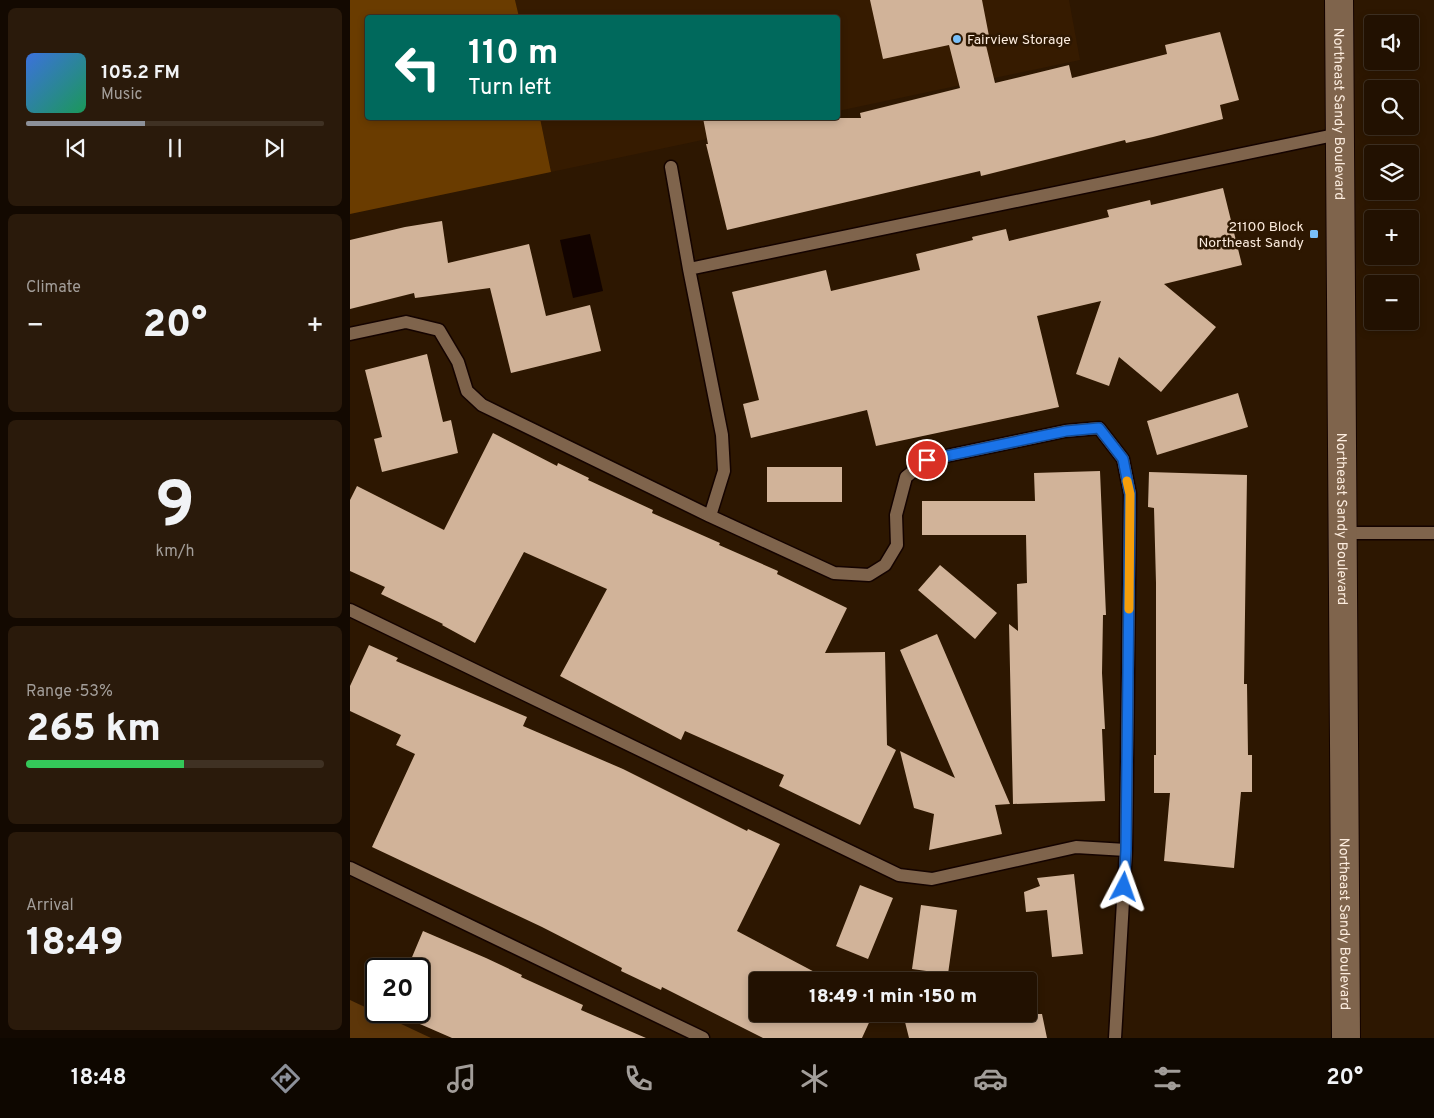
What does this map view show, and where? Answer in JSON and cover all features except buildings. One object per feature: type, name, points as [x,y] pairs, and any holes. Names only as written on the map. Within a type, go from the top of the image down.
[{"type":"main road","name":"Northeast Sandy Boulevard","points":[[1339,0],[1346,1038]]},
{"type":"lane","points":[[689,269],[1339,134]]},
{"type":"lane","points":[[671,168],[722,435],[724,471],[710,516]]},
{"type":"lane","points":[[350,334],[406,322],[439,330],[458,362],[467,391],[482,405],[710,516],[834,572],[869,575],[884,565],[897,545],[896,515],[906,477],[927,460],[1066,431],[1099,428],[1123,459],[1130,494],[1126,850],[1114,1038]]},
{"type":"lane","points":[[1342,534],[1434,533]]},
{"type":"lane","points":[[350,610],[899,875],[932,879],[1076,847],[1126,850]]},
{"type":"lane","points":[[350,868],[703,1038]]},
{"type":"shaded area","points":[[350,0],[515,0],[519,15],[365,15],[365,120],[540,120],[551,172],[350,214]]},
{"type":"shaded area","name":"Fairview Storage","points":[[515,0],[1069,0],[1080,60],[840,111],[840,15],[519,15]]},
{"type":"shaded area","points":[[540,120],[798,120],[551,172]]},
{"type":"shaded area","points":[[590,234],[603,291],[573,298],[560,240]]},
{"type":"shaded area","points":[[350,1000],[365,1007],[365,1023],[399,1023],[431,1038],[350,1038]]},
{"type":"slow traffic","points":[[1127,481],[1130,494],[1129,609]]},
{"type":"place","name":"Fairview Storage","points":[[957,39]]},
{"type":"place","name":"21100 Block Northeast Sandy","points":[[1314,234]]},
{"type":"route","points":[[927,460],[1066,431],[1099,428],[1123,459],[1130,494],[1124,887]]}]
